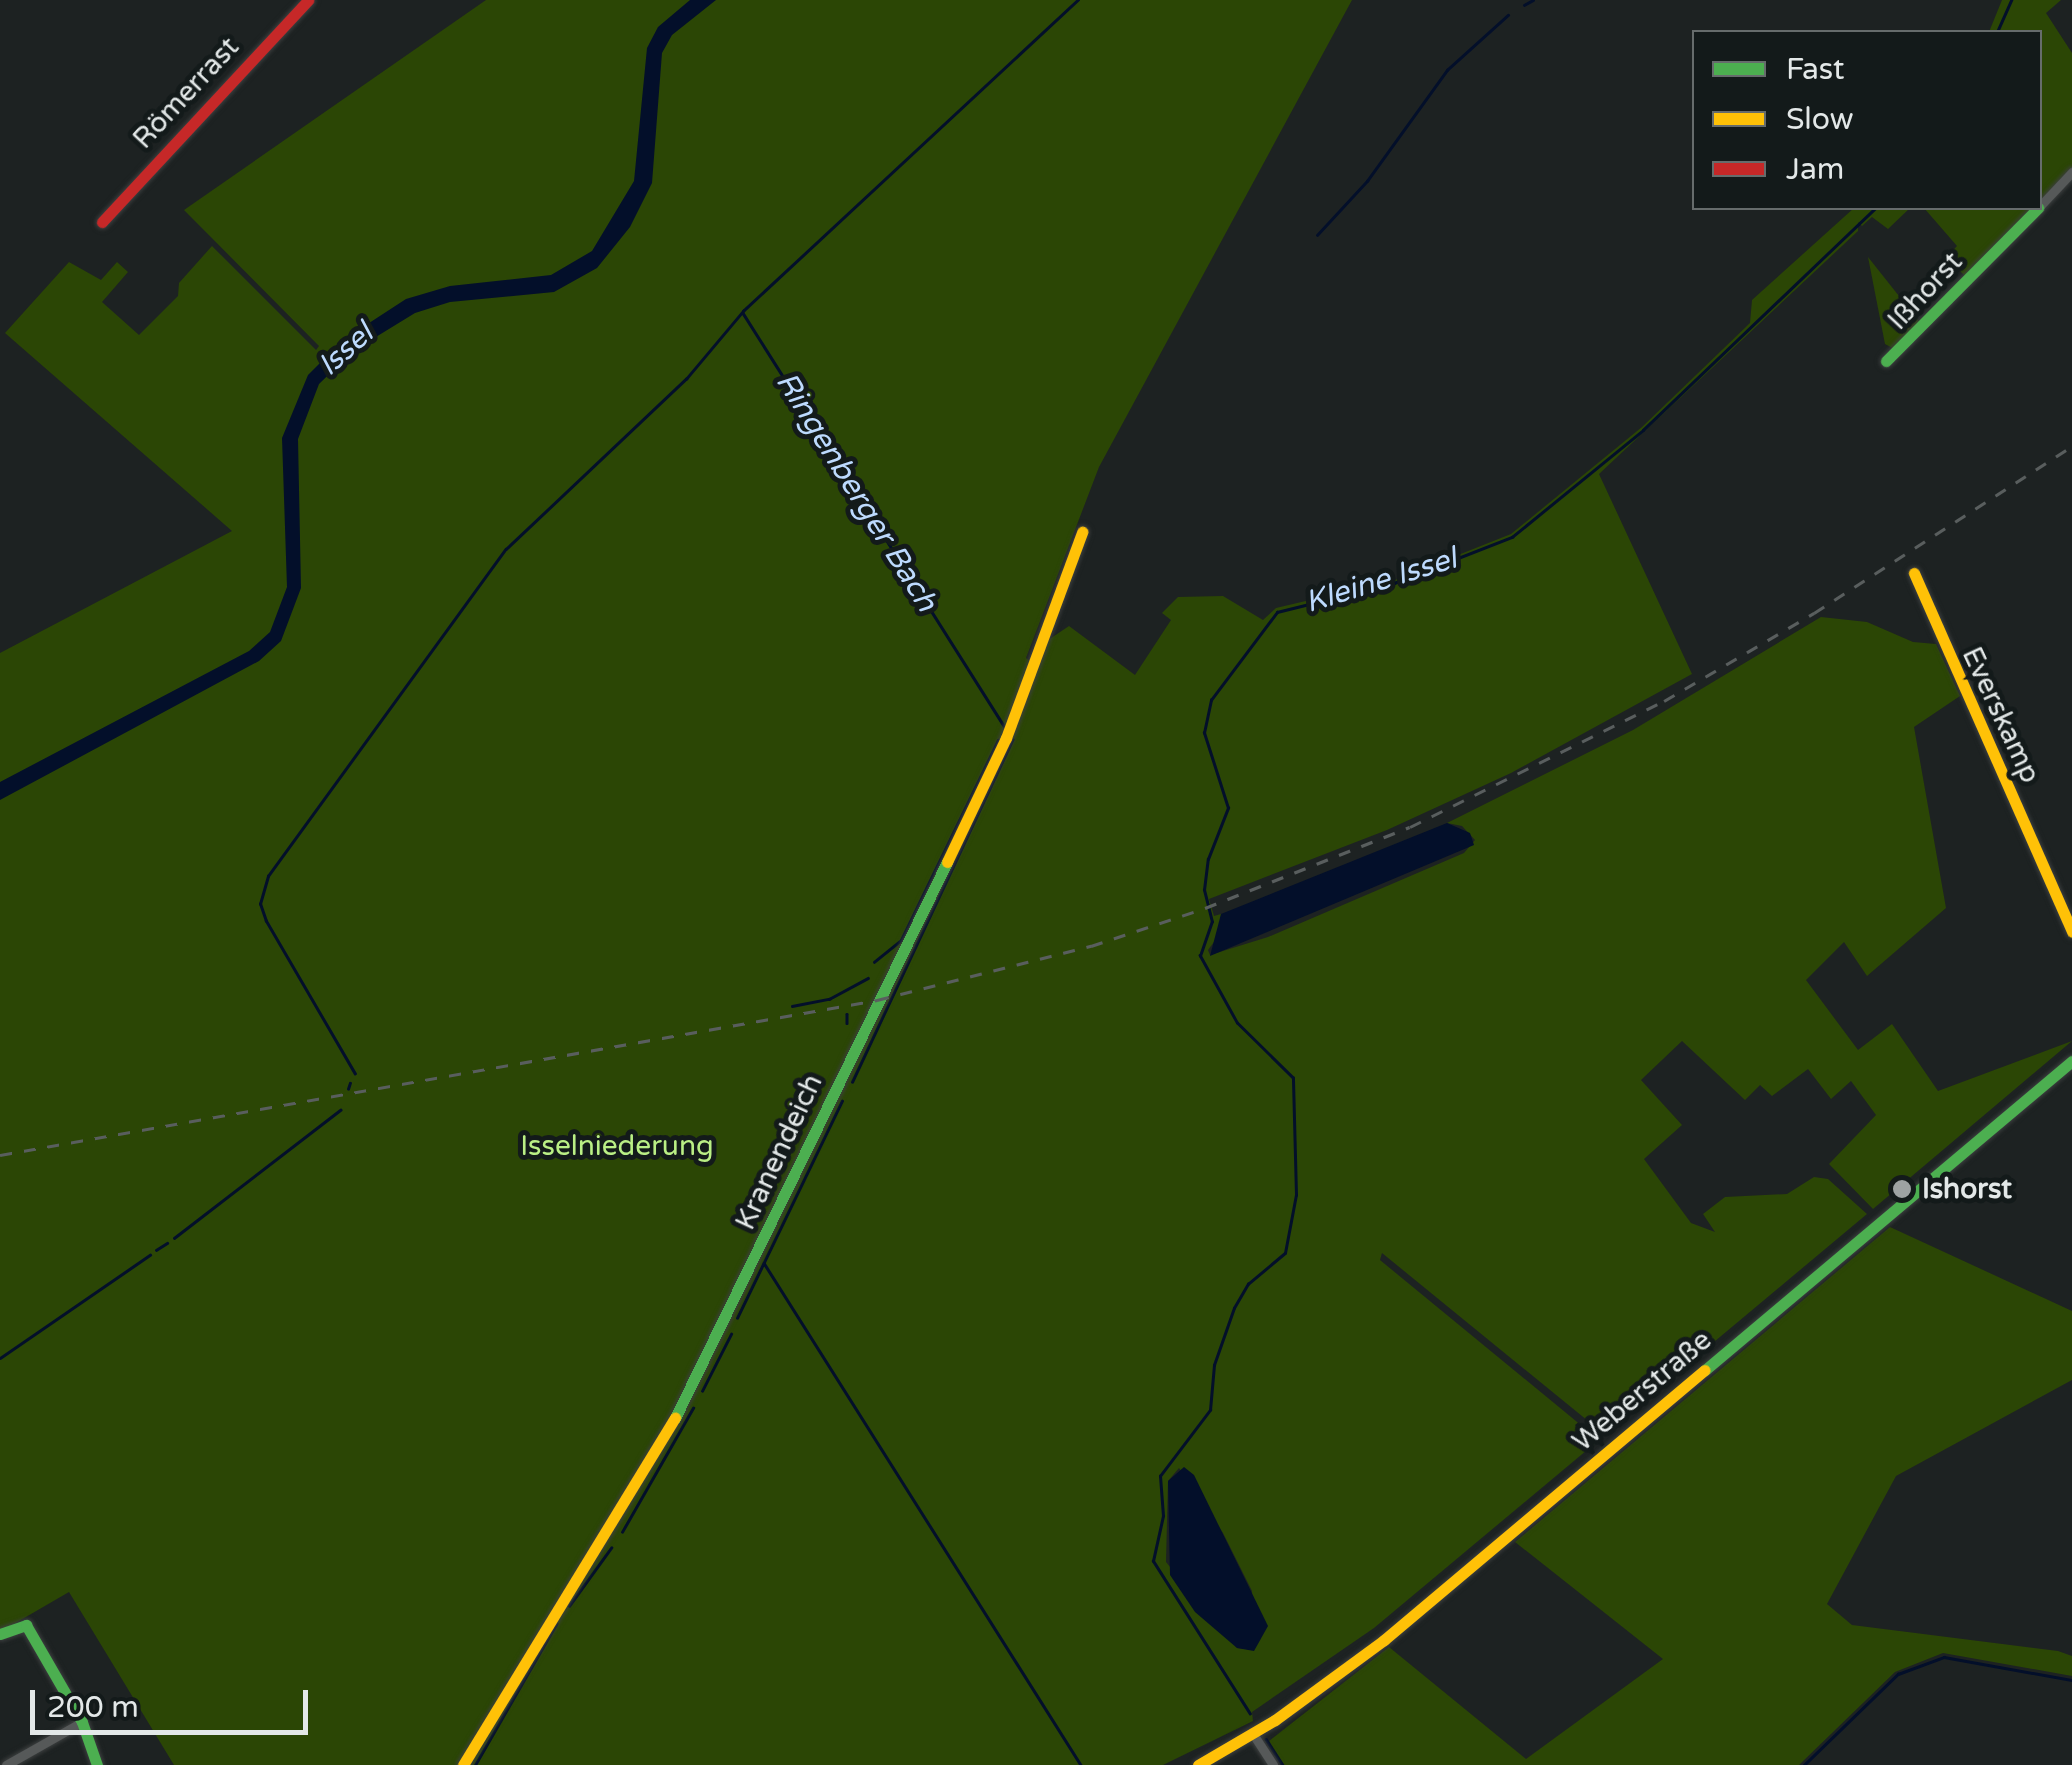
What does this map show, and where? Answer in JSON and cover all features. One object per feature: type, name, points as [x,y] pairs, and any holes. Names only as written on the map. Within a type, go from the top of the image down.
[{"type":"street","name":"Römerrast","points":[[102,222],[308,0]]},
{"type":"street","name":"Ißhorst","points":[[2042,204],[2072,172]]},
{"type":"street","name":"Ißhorst","points":[[1886,360],[1900,354],[2036,210]]},
{"type":"street","name":"Kranendeich","points":[[464,1765],[548,1616],[633,1496],[711,1352],[1008,732],[1082,532]]},
{"type":"street","name":"Everskamp","points":[[1914,573],[2072,932]]},
{"type":"street","name":"Weberstraße","points":[[1198,1765],[1253,1734],[1384,1640],[2072,1062]]},
{"type":"street","points":[[0,1634],[26,1626],[82,1722],[96,1765]]},
{"type":"street","points":[[6,1765],[82,1722]]},
{"type":"street","points":[[1253,1734],[1273,1765]]},
{"type":"green space","name":"Isselniederung","points":[[486,0],[1352,0],[1099,467],[1026,658],[1038,668],[1048,640],[1069,626],[1135,675],[1171,620],[1162,613],[1178,597],[1223,596],[1263,620],[1276,608],[1395,580],[1511,534],[1642,427],[1750,323],[1752,300],[1852,210],[1908,210],[1888,229],[1872,217],[1862,226],[1858,222],[1858,231],[1599,474],[1692,674],[1511,773],[1387,830],[1209,899],[1214,916],[1221,914],[1220,934],[1208,950],[1210,955],[1268,937],[1464,853],[1475,840],[1462,826],[1447,823],[1633,730],[1821,617],[1867,622],[1913,642],[1936,644],[1960,696],[1914,727],[1946,908],[1867,976],[1844,942],[1806,980],[1858,1050],[1892,1024],[1938,1091],[2072,1041],[1873,1209],[1829,1164],[1876,1115],[1851,1081],[1831,1099],[1808,1069],[1772,1096],[1760,1085],[1745,1100],[1682,1041],[1641,1080],[1682,1125],[1644,1159],[1691,1223],[1715,1232],[1703,1214],[1725,1197],[1787,1194],[1814,1177],[1828,1179],[1867,1214],[1604,1434],[1382,1253],[1380,1260],[1599,1440],[1374,1628],[1252,1712],[1253,1721],[1163,1765],[174,1765],[69,1592],[0,1632],[0,653],[232,531],[5,333],[69,262],[101,280],[117,262],[128,272],[102,302],[139,335],[178,296],[179,283],[212,246],[316,350],[319,346],[184,210]],"holes":[[[1179,1468],[1223,1533],[1252,1591],[1254,1650],[1237,1648],[1166,1562],[1168,1481]]]},
{"type":"green space","points":[[2002,0],[2061,0],[2046,13],[2072,53],[2072,168],[2042,200],[2042,30],[1990,30]]},
{"type":"green space","points":[[1926,210],[2033,210],[1966,277],[1946,257],[1957,246]]},
{"type":"green space","points":[[1868,257],[1922,325],[1898,351],[1885,344]]},
{"type":"green space","points":[[1890,1227],[2072,1311],[2072,1380],[1896,1476],[1827,1604],[1852,1625],[2058,1651],[2072,1656],[2072,1676],[1943,1653],[1895,1672],[1799,1765],[1284,1765],[1269,1741],[1389,1647],[1526,1759],[1663,1659],[1515,1542]]},
{"type":"water","name":"Issel","points":[[690,0],[716,0],[672,35],[662,53],[652,183],[630,227],[597,268],[554,292],[450,302],[415,313],[353,351],[319,384],[298,439],[301,588],[281,641],[259,661],[0,800],[0,782],[249,651],[270,632],[287,587],[282,438],[308,375],[343,340],[406,299],[450,286],[551,275],[592,251],[634,181],[647,48],[658,27]]},
{"type":"water","points":[[1447,823],[1470,833],[1474,845],[1210,956],[1221,914]]},
{"type":"water","points":[[1184,1467],[1194,1475],[1268,1626],[1254,1651],[1237,1648],[1195,1612],[1170,1575],[1168,1481]]},
{"type":"waterway","points":[[355,1074],[266,921],[260,904],[268,876],[506,549],[686,379],[743,311],[1078,0]]},
{"type":"waterway","points":[[1524,5],[1533,0]]},
{"type":"waterway","name":"Kleine Issel","points":[[1998,30],[2011,0]]},
{"type":"waterway","points":[[1317,235],[1367,181],[1447,70],[1508,15]]},
{"type":"waterway","name":"Kleine Issel","points":[[1250,1714],[1153,1561],[1163,1516],[1160,1476],[1210,1410],[1214,1365],[1234,1308],[1248,1284],[1285,1253],[1296,1195],[1293,1078],[1237,1023],[1200,956],[1212,922],[1204,890],[1208,859],[1228,808],[1204,733],[1211,700],[1277,612],[1394,583],[1512,537],[1643,430],[1873,210]]},
{"type":"waterway","name":"Ringenberger Bach","points":[[743,313],[1006,729]]},
{"type":"waterway","points":[[874,962],[901,940],[998,740]]},
{"type":"waterway","name":"Ringenberger Bach","points":[[852,1082],[1012,740]]},
{"type":"waterway","points":[[792,1006],[829,999],[868,978]]},
{"type":"waterway","points":[[847,1014],[847,1023]]},
{"type":"waterway","points":[[348,1089],[350,1083]]},
{"type":"waterway","name":"Ringenberger Bach","points":[[737,1318],[842,1101]]},
{"type":"waterway","points":[[174,1238],[340,1110]]},
{"type":"waterway","points":[[156,1250],[167,1243]]},
{"type":"waterway","points":[[0,1358],[150,1255]]},
{"type":"waterway","points":[[764,1263],[1081,1765]]},
{"type":"waterway","points":[[702,1391],[731,1334]]},
{"type":"waterway","points":[[622,1532],[693,1408]]},
{"type":"waterway","points":[[569,1606],[611,1548]]},
{"type":"waterway","name":"Ringenberger Bach","points":[[475,1765],[556,1624]]},
{"type":"waterway","points":[[1804,1765],[1898,1674],[1944,1657],[2072,1680]]},
{"type":"waterway","name":"Kleine Issel","points":[[1266,1739],[1283,1765]]},
{"type":"railway","points":[[0,1155],[877,1000],[1091,946],[1205,908],[1410,827],[1664,701],[1814,613],[2072,446]]},
{"type":"traffic: fast","points":[[1886,361],[2036,210]]},
{"type":"traffic: fast","points":[[675,1418],[947,862]]},
{"type":"traffic: fast","points":[[1705,1370],[2072,1061]]},
{"type":"traffic: fast","points":[[0,1634],[26,1625],[82,1722],[97,1765]]},
{"type":"traffic: slow","points":[[947,862],[1006,738],[1082,532]]},
{"type":"traffic: slow","points":[[1914,573],[2072,932]]},
{"type":"traffic: slow","points":[[1198,1765],[1275,1720],[1384,1640],[1705,1370]]},
{"type":"traffic: slow","points":[[463,1765],[675,1418]]},
{"type":"traffic: jam","points":[[102,222],[308,0]]},
{"type":"place","name":"Ishorst","points":[[1902,1189]]}]
